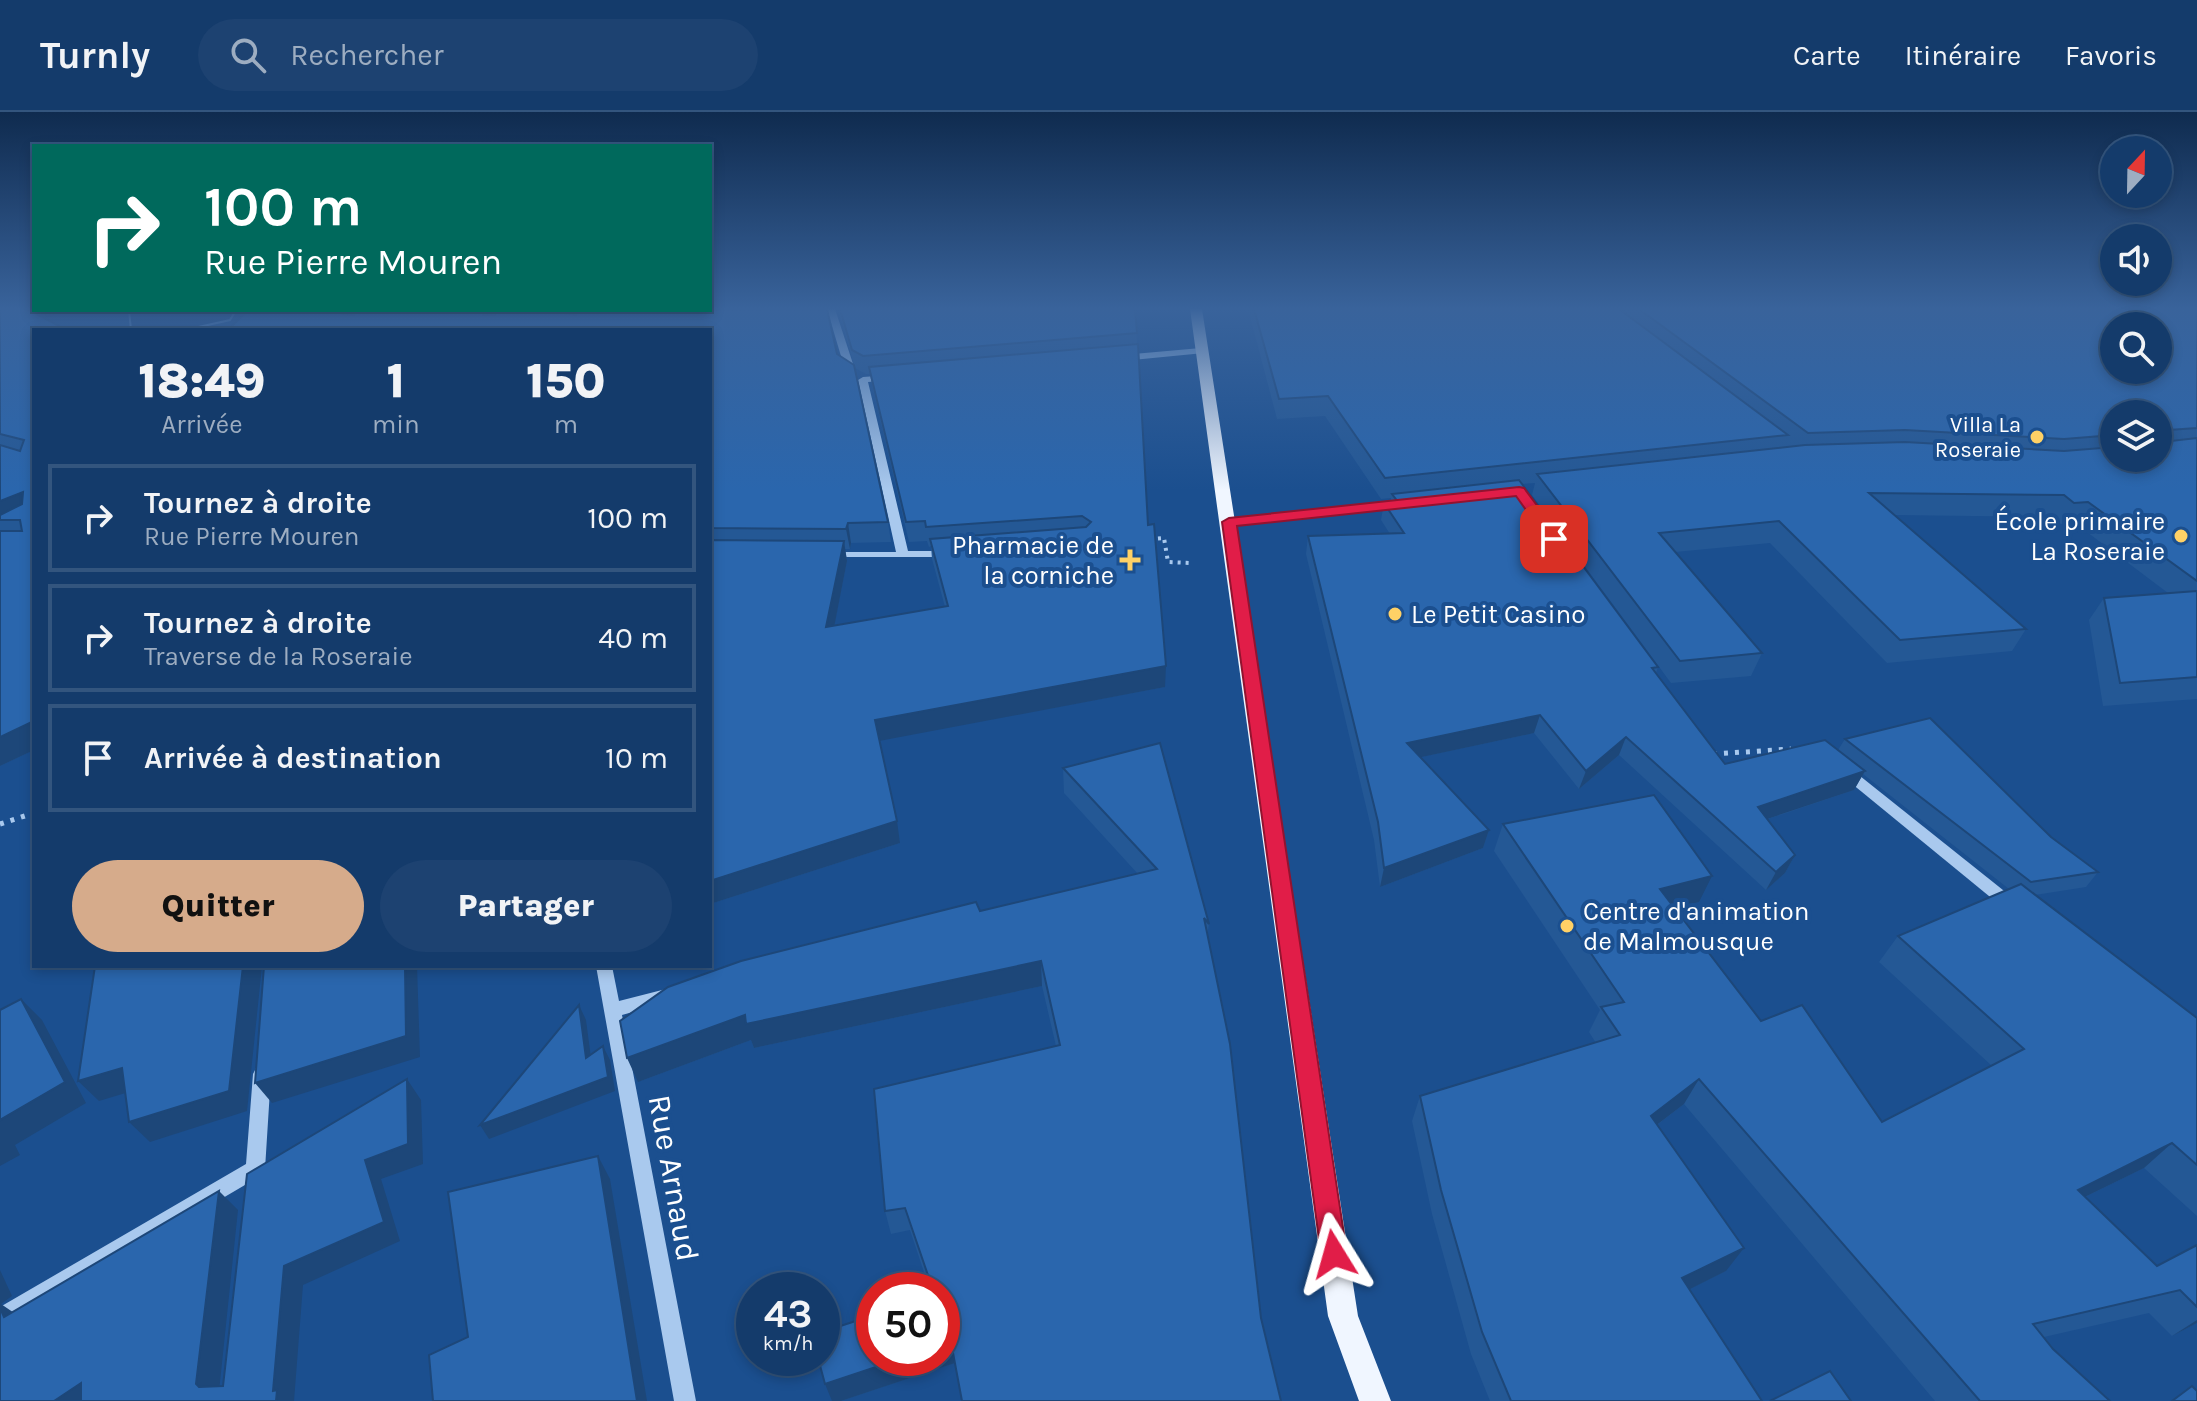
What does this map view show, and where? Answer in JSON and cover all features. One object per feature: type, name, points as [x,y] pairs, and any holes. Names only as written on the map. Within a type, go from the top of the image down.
[{"type":"main road","points":[[1204,369],[1229,522],[1343,1316],[1375,1401]]},
{"type":"street","points":[[847,369],[863,380],[910,376]]},
{"type":"street","points":[[863,380],[903,555]]},
{"type":"street","points":[[1229,522],[1413,503]]},
{"type":"street","points":[[814,555],[962,553]]},
{"type":"street","points":[[1816,748],[2025,916]]},
{"type":"street","name":"Rue Arnaud","points":[[604,968],[685,1401]]},
{"type":"street","points":[[612,1010],[689,991]]},
{"type":"street","points":[[252,1200],[263,1060]]},
{"type":"street","points":[[0,1319],[255,1169]]},
{"type":"path","points":[[1144,540],[1156,538]]},
{"type":"path","points":[[1712,754],[1816,748]]},
{"type":"path","points":[[0,824],[32,814]]},
{"type":"building","points":[[0,369],[32,369],[32,722],[0,737],[0,531],[22,531],[20,520],[0,520],[0,515],[22,504],[23,492],[0,501],[0,445],[20,451],[24,440],[0,434]]},
{"type":"building","points":[[712,369],[855,369],[888,522],[848,523],[846,529],[712,528]]},
{"type":"building","points":[[870,369],[1139,369],[1148,525],[1154,524],[1166,666],[875,720],[897,821],[712,880],[712,540],[844,541],[826,627],[948,606],[930,539],[1086,527],[1091,522],[1082,516],[926,527],[925,521],[906,522]]},
{"type":"building","points":[[1271,369],[1700,369],[1788,435],[1385,478],[1328,396],[1279,399]]},
{"type":"building","points":[[1721,369],[2100,369],[2100,384],[2172,384],[2172,369],[2197,369],[2197,428],[2172,430],[2172,400],[2100,400],[2100,436],[2064,439],[1905,430],[1808,433]]},
{"type":"building","points":[[2197,438],[2197,581],[2088,502],[2074,503],[2064,495],[1869,493],[2026,629],[1900,640],[1779,521],[1659,533],[1762,653],[1680,661],[1537,474],[1805,445],[1905,442],[2064,451],[2100,448],[2100,472],[2172,472],[2172,441]]},
{"type":"building","points":[[1519,480],[1658,667],[1652,668],[1725,764],[1825,740],[1865,771],[1758,807],[1795,855],[1776,872],[1626,737],[1586,771],[1540,715],[1407,743],[1489,830],[1384,868],[1378,822],[1308,536],[1404,533],[1384,503],[1398,502],[1392,494]]},
{"type":"building","points":[[2197,591],[2197,677],[2120,683],[2104,598]]},
{"type":"building","points":[[1930,718],[2051,837],[2098,872],[2031,882],[1845,739]]},
{"type":"building","points":[[1160,743],[1209,924],[1204,918],[1230,1044],[1261,1318],[1281,1401],[962,1401],[957,1376],[960,1376],[960,1272],[927,1272],[905,1208],[885,1211],[874,1089],[1060,1045],[1041,961],[746,1024],[745,1015],[627,1058],[620,1021],[668,987],[741,961],[976,902],[980,911],[1157,869],[1063,768]]},
{"type":"building","points":[[1654,795],[1712,876],[1660,889],[1761,1021],[1802,1005],[1882,1122],[2024,1049],[1898,936],[2021,884],[2197,1018],[2197,1165],[2172,1143],[2078,1190],[2157,1266],[2197,1245],[2197,1307],[2180,1290],[2033,1324],[2053,1349],[2110,1401],[1980,1401],[1699,1079],[1651,1116],[1744,1248],[1682,1278],[1762,1401],[1511,1401],[1482,1332],[1441,1190],[1420,1096],[1620,1035],[1601,1007],[1624,1002],[1503,824]]},
{"type":"building","points":[[95,968],[243,968],[229,1091],[129,1122],[122,1068],[78,1081]]},
{"type":"building","points":[[264,968],[405,968],[406,1036],[255,1083]]},
{"type":"building","points":[[21,999],[65,1082],[0,1120],[0,1010]]},
{"type":"building","points":[[579,1005],[586,1058],[603,1046],[608,1077],[480,1125]]},
{"type":"building","points":[[407,1079],[408,1144],[365,1160],[384,1222],[284,1266],[273,1391],[277,1390],[276,1401],[81,1401],[81,1383],[54,1401],[0,1401],[0,1308],[4,1317],[219,1191],[196,1384],[199,1387],[223,1386],[247,1174]]},
{"type":"building","points":[[598,1156],[637,1401],[433,1401],[429,1355],[468,1337],[448,1192]]},
{"type":"building","points":[[856,1321],[856,1374],[825,1384],[823,1376],[840,1376],[840,1326]]},
{"type":"building","points":[[1830,1371],[1851,1401],[1770,1401]]},
{"type":"building","points":[[2192,1386],[2197,1391],[2197,1401],[2172,1401]]},
{"type":"place","name":"Villa La Roseraie","points":[[2037,437]]},
{"type":"place","name":"École primaire La Roseraie","points":[[2181,536]]},
{"type":"place","name":"Pharmacie de la corniche","points":[[1130,560]]},
{"type":"place","name":"Le Petit Casino","points":[[1395,614]]},
{"type":"place","name":"Centre d'animation de Malmousque","points":[[1567,926]]},
{"type":"route","points":[[1334,1254],[1229,522],[1519,491],[1554,539]]}]
